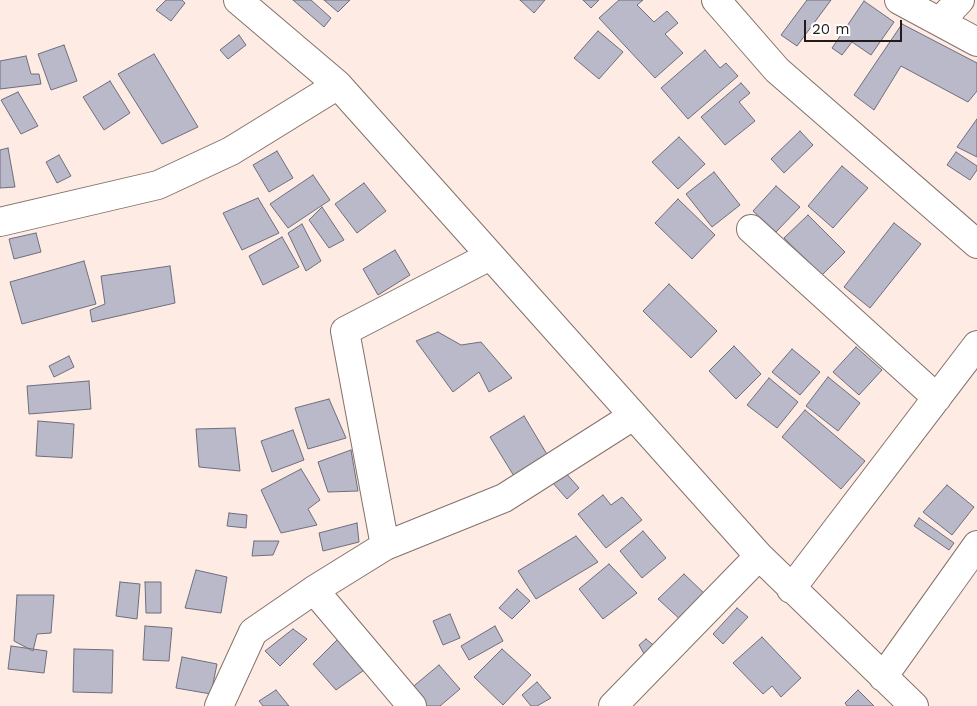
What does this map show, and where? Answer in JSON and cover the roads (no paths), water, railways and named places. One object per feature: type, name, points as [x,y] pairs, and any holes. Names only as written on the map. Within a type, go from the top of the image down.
[{"type":"street","points":[[238,0],[338,85],[760,556],[791,589],[914,706]]},
{"type":"street","points":[[716,0],[777,70],[977,244]]},
{"type":"street","points":[[899,0],[977,42]]},
{"type":"street","points":[[940,21],[960,0]]},
{"type":"street","points":[[0,222],[158,185],[231,151],[338,85]]},
{"type":"street","points":[[751,229],[936,398]]},
{"type":"street","points":[[385,546],[345,331],[490,256]]},
{"type":"street","points":[[791,589],[977,345]]},
{"type":"street","points":[[219,706],[254,632],[314,590],[385,546],[504,498],[633,416]]},
{"type":"street","points":[[883,678],[977,545]]},
{"type":"street","points":[[613,706],[760,556]]},
{"type":"street","points":[[314,590],[412,706]]}]
